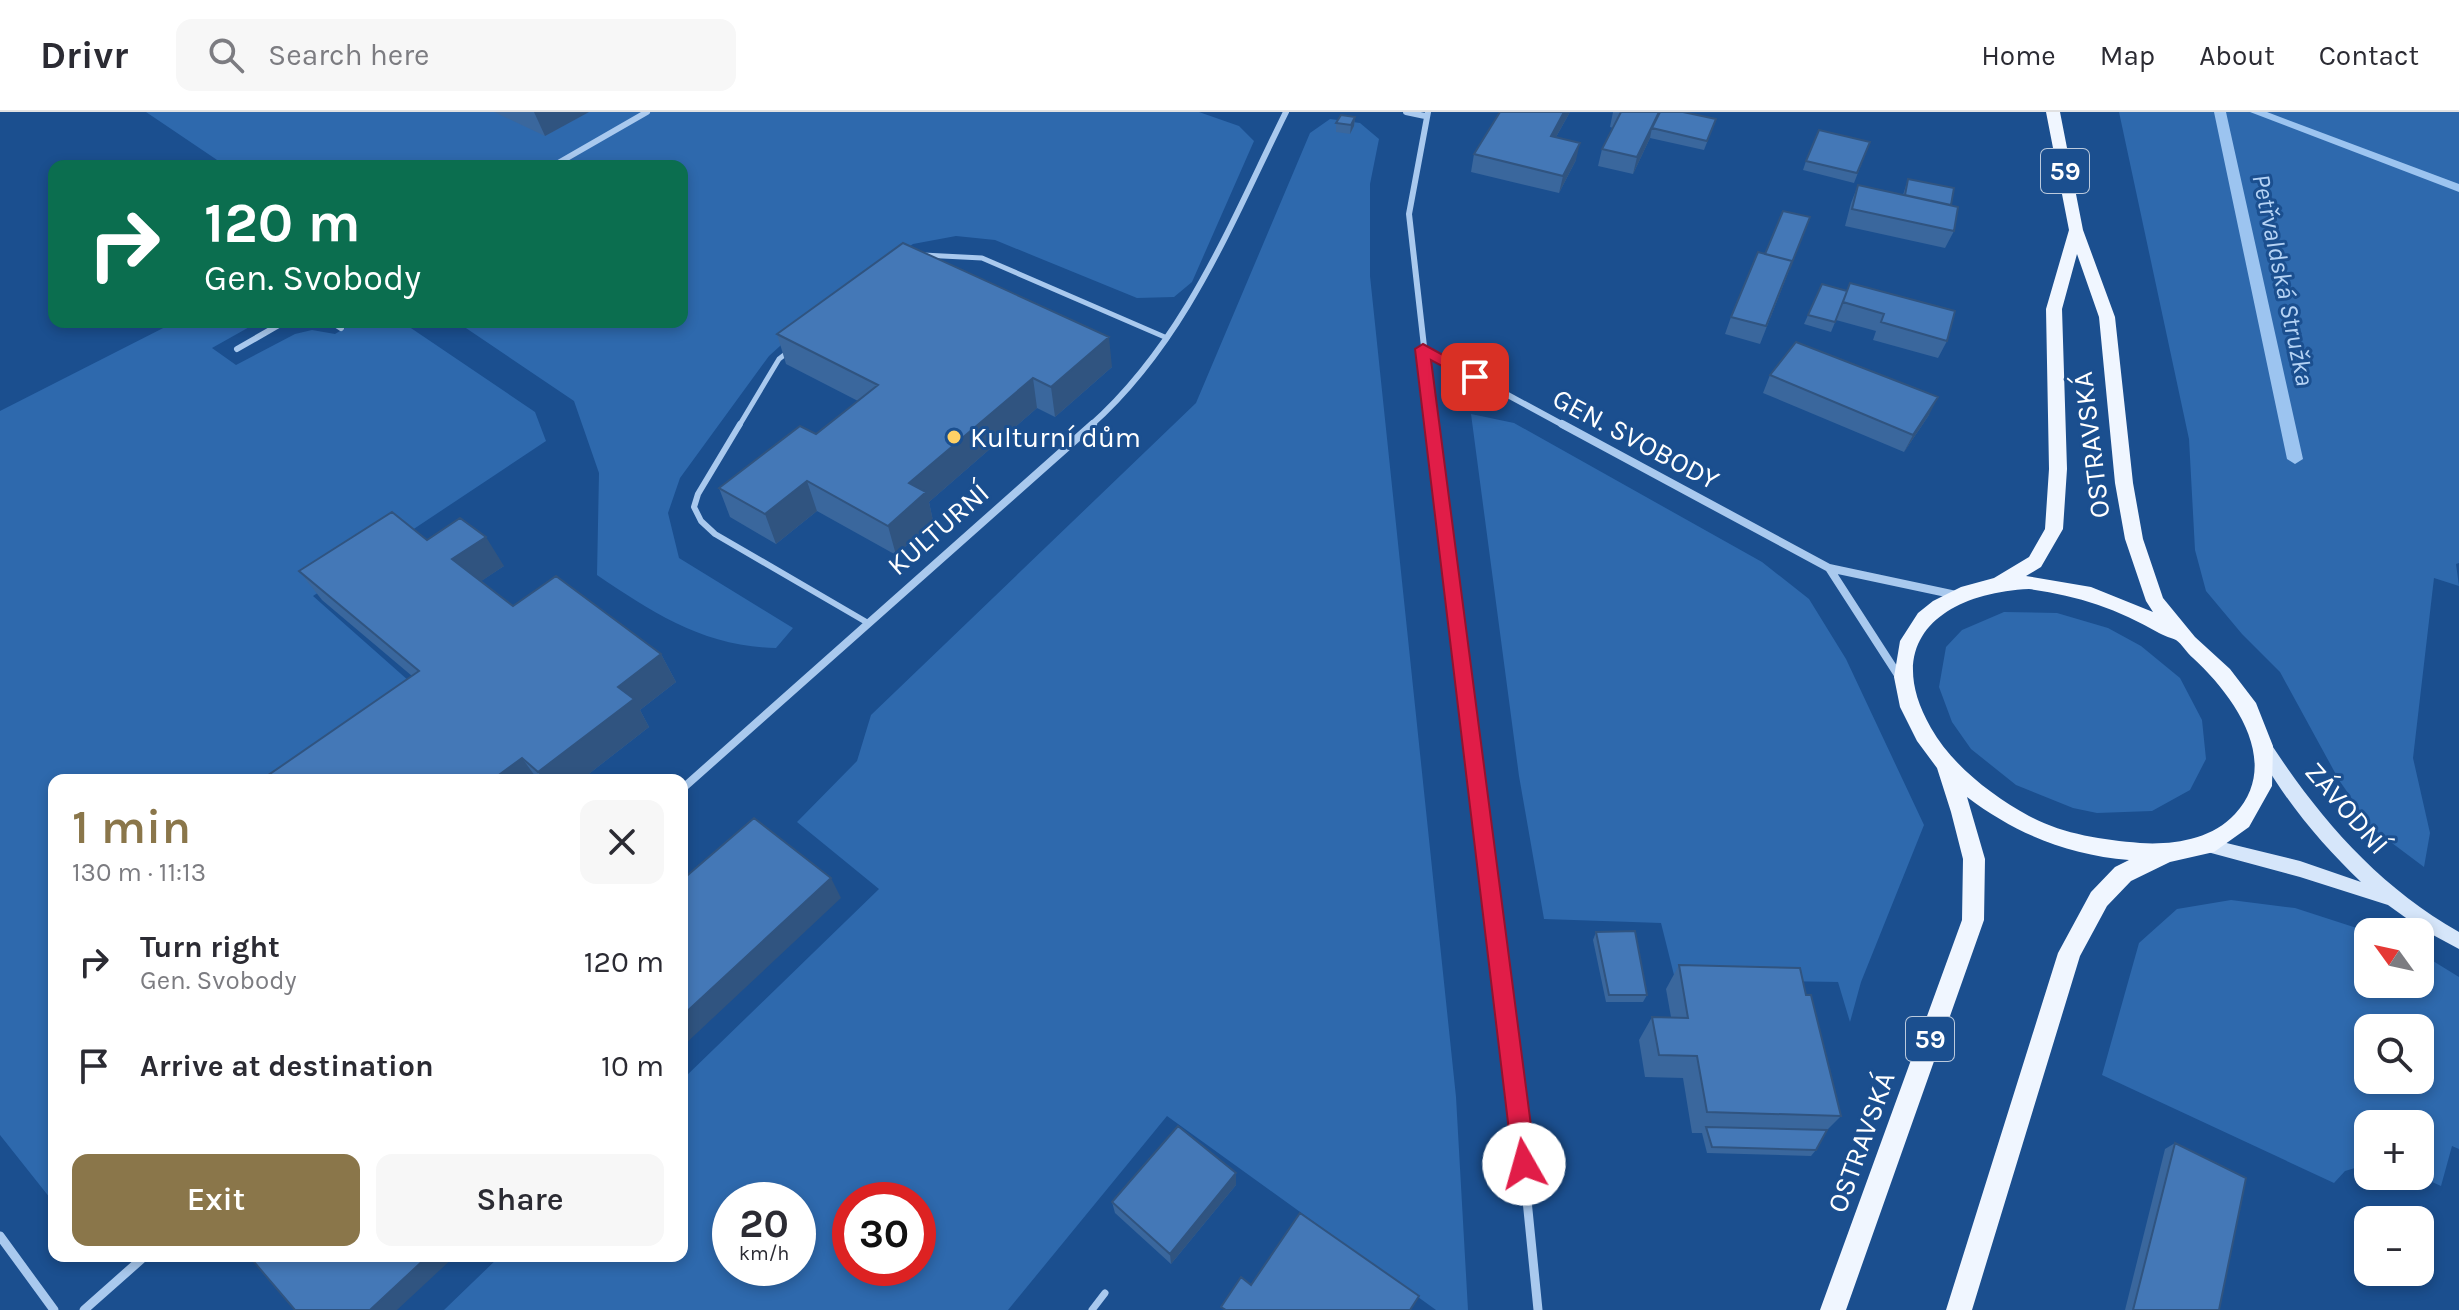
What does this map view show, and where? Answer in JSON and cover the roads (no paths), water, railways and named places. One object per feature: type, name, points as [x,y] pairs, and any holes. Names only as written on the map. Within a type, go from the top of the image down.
[{"type":"main road","name":"OSTRAVSKÁ","points":[[2053,112],[2076,230],[2107,317],[2124,483],[2134,539],[2155,601],[2188,642],[2223,674],[2249,709],[2263,746],[2262,786],[2242,821],[2206,845],[2166,853],[2108,851],[2047,834],[1990,803],[1945,764],[1917,724],[1903,683],[1907,646],[1925,616],[1956,595],[1999,584],[2045,584],[2095,594],[2143,614],[2188,642]]},
{"type":"main road","name":"OSTRAVSKÁ","points":[[1999,584],[2035,562],[2054,529],[2058,469],[2054,309],[2076,230]]},
{"type":"main road","name":"OSTRAVSKÁ","points":[[1833,1310],[1973,920],[1974,859],[1945,764]]},
{"type":"main road","name":"OSTRAVSKÁ","points":[[1959,1310],[2069,953],[2099,899],[2115,882],[2123,874],[2166,853]]},
{"type":"street","points":[[563,160],[647,112]]},
{"type":"street","name":"KULTURNÍ","points":[[688,784],[1124,396],[1191,305],[1286,112]]},
{"type":"street","points":[[1406,112],[1427,114],[1409,214],[1423,349],[1518,1110],[1538,1310]]},
{"type":"street","points":[[237,349],[274,328]]},
{"type":"street","name":"GEN. SVOBODY","points":[[1423,349],[1829,568],[1956,595]]},
{"type":"street","name":"GEN. SVOBODY","points":[[1829,568],[1903,683]]},
{"type":"street","name":"ZÁVODNÍ","points":[[2263,746],[2318,823],[2396,901],[2459,941]]},
{"type":"street","name":"ZÁVODNÍ","points":[[2206,845],[2300,869],[2396,901]]},
{"type":"street","points":[[0,1236],[54,1310]]},
{"type":"street","points":[[84,1310],[138,1262]]},
{"type":"lane","points":[[912,261],[924,254],[982,258],[1167,338]]},
{"type":"lane","points":[[791,350],[779,359],[698,494],[694,507],[701,521],[715,534],[868,623]]},
{"type":"lane","points":[[1092,1310],[1105,1293]]},
{"type":"waterway","name":"Petřvaldská Stružka","points":[[2220,112],[2295,459]]},
{"type":"waterway","points":[[2256,112],[2459,188]]},
{"type":"place","name":"Kulturní dům","points":[[954,437]]}]
